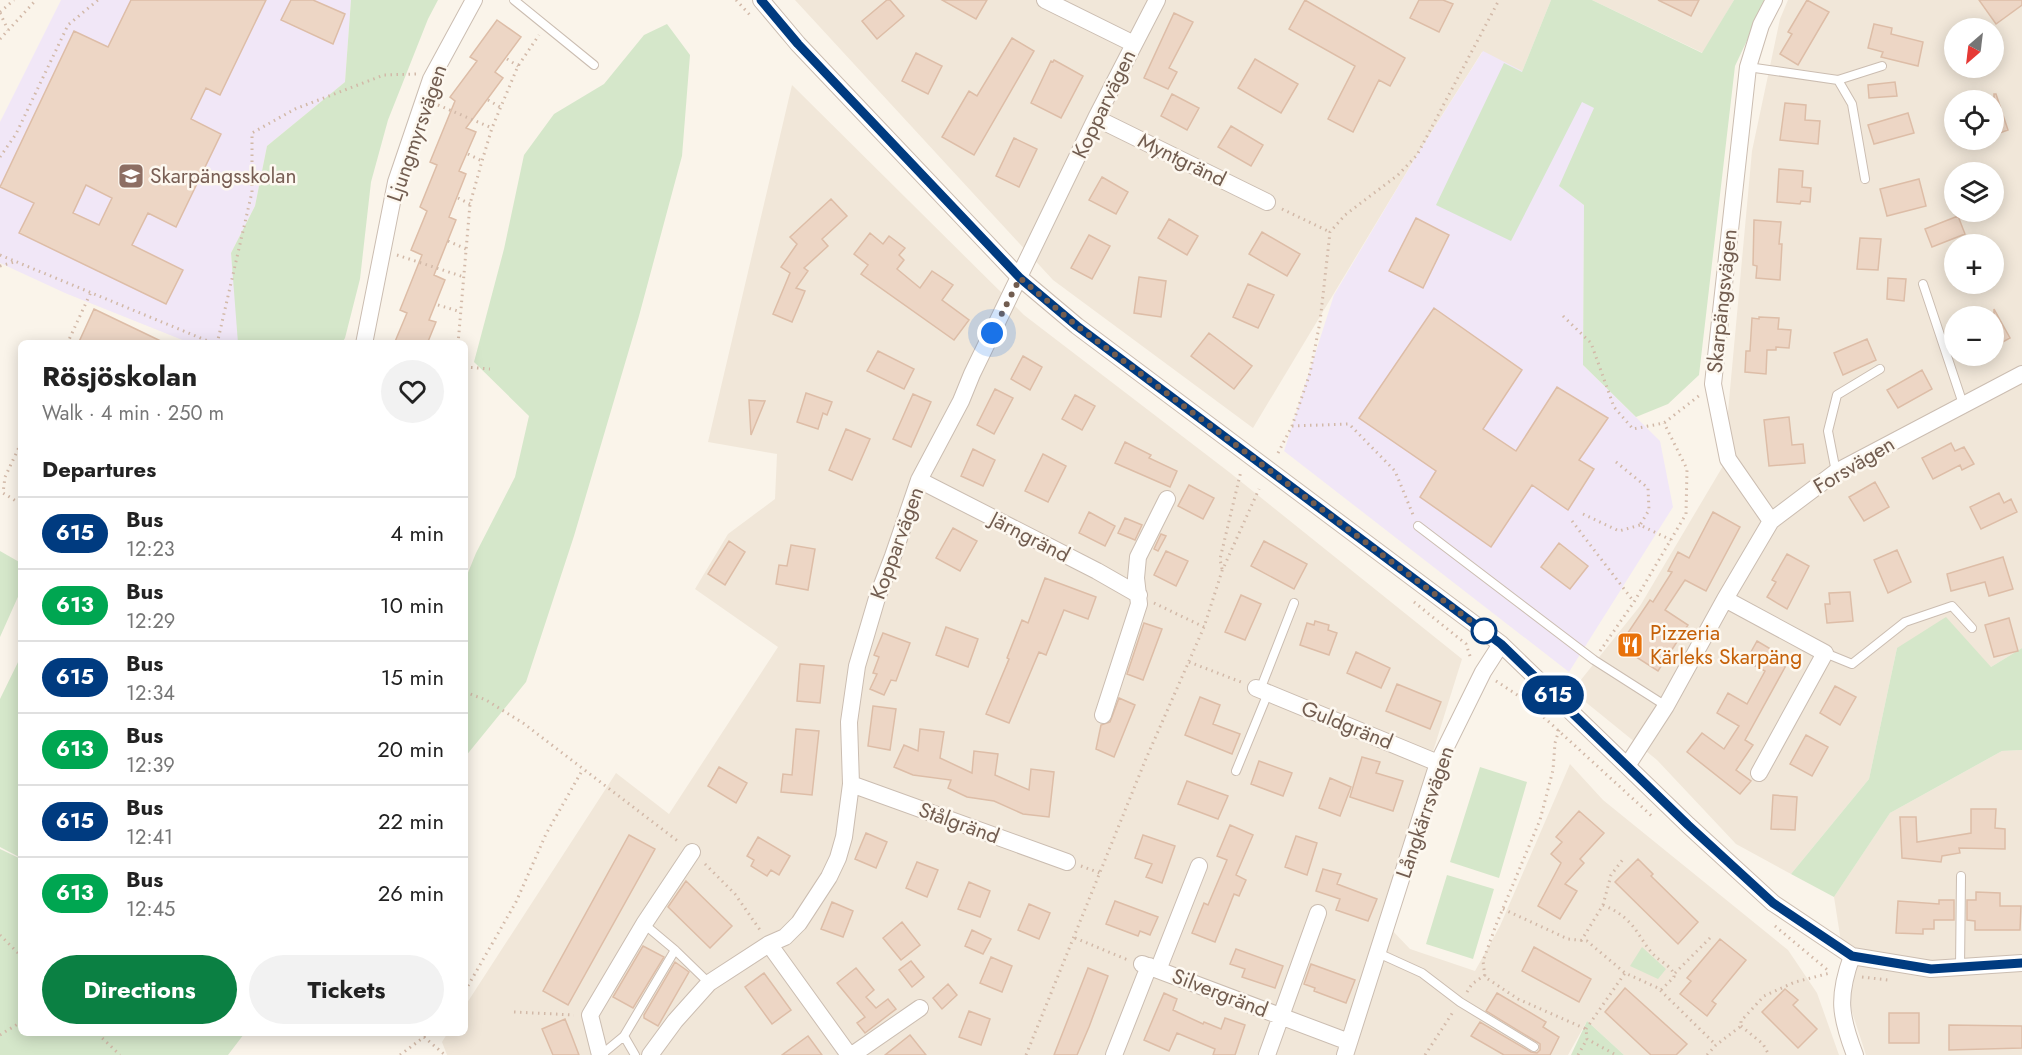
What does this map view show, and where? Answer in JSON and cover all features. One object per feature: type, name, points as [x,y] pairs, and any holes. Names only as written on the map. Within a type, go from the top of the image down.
[{"type":"street","name":"Ljungmyrsvägen","points":[[365,340],[396,182],[431,79],[474,0]]},
{"type":"street","points":[[761,0],[798,44],[1020,278],[1077,326],[1501,644],[1688,825],[1773,903],[1852,956],[1931,969],[2022,963]]},
{"type":"street","points":[[1046,0],[1134,44]]},
{"type":"street","name":"Kopparvägen","points":[[650,1055],[675,1021],[709,983],[769,944],[785,937],[799,923],[829,877],[844,837],[851,783],[849,722],[857,666],[877,598],[894,556],[919,480],[961,401],[1096,118],[1157,0]]},
{"type":"street","name":"Skarpängsvägen","points":[[1771,521],[1728,459],[1713,384],[1748,67],[1761,25],[1774,0]]},
{"type":"street","name":"Myntgränd","points":[[1096,118],[1267,202]]},
{"type":"street","name":"Forsvägen","points":[[1627,766],[1666,706],[1771,521],[1836,472],[2022,374]]},
{"type":"street","name":"Järngränd","points":[[919,480],[1097,571],[1139,595]]},
{"type":"street","points":[[1103,715],[1139,604],[1136,578],[1138,557],[1167,499]]},
{"type":"street","points":[[1725,599],[1825,653],[1759,773]]},
{"type":"street","name":"Långkärrsvägen","points":[[1347,1049],[1438,763],[1483,672],[1501,644]]},
{"type":"street","name":"Guldgränd","points":[[1262,690],[1438,763]]},
{"type":"street","name":"Stålgränd","points":[[851,783],[1067,862]]},
{"type":"street","points":[[600,1055],[590,1015],[644,924],[692,852]]},
{"type":"street","name":"Silvergränd","points":[[1114,1055],[1150,967],[1199,866]]},
{"type":"street","name":"Silvergränd","points":[[1267,1055],[1318,913]]},
{"type":"street","points":[[769,944],[850,1055],[920,1008]]},
{"type":"street","points":[[1852,956],[1842,993],[1843,1025],[1855,1055]]},
{"type":"street","name":"Silvergränd","points":[[1150,967],[1281,1017],[1347,1049]]},
{"type":"lane","points":[[514,0],[594,65]]},
{"type":"lane","points":[[1748,67],[1838,80],[1882,66]]},
{"type":"lane","points":[[1838,80],[1852,104],[1865,179]]},
{"type":"lane","points":[[1923,284],[1963,404]]},
{"type":"lane","points":[[1836,472],[1828,431],[1837,395],[1880,369]]},
{"type":"lane","points":[[1418,526],[1594,660],[1666,706]]},
{"type":"lane","points":[[1236,771],[1262,690],[1294,603]]},
{"type":"lane","points":[[1825,653],[1852,664],[1905,622],[1953,606],[1972,628]]},
{"type":"lane","points":[[1960,967],[1961,876]]},
{"type":"lane","points":[[644,924],[709,983]]},
{"type":"lane","points":[[600,1055],[624,1036],[675,950]]},
{"type":"lane","points":[[1378,953],[1422,973],[1460,1002],[1534,1047]]},
{"type":"lane","points":[[624,1036],[635,1055]]},
{"type":"path","points":[[8,30],[0,12],[14,0]]},
{"type":"path","points":[[0,39],[36,0]]},
{"type":"path","points":[[0,157],[16,134],[68,25],[98,0]]},
{"type":"path","points":[[1278,453],[1292,426],[1310,373],[1320,322],[1330,232],[1345,215],[1398,175],[1417,155],[1499,0]]},
{"type":"path","points":[[458,340],[470,204],[500,108],[518,66],[545,26]]},
{"type":"path","points":[[507,59],[518,66]]},
{"type":"path","points":[[217,340],[252,192],[252,133],[295,109],[384,75],[420,74],[431,79]]},
{"type":"path","points":[[424,100],[492,128]]},
{"type":"path","points":[[488,100],[500,108]]},
{"type":"path","points":[[468,154],[482,161]]},
{"type":"path","points":[[458,198],[470,204]]},
{"type":"path","points":[[1267,202],[1330,232]]},
{"type":"path","points":[[448,241],[466,249]]},
{"type":"path","points":[[383,250],[464,277]]},
{"type":"path","points":[[0,255],[203,340]]},
{"type":"path","points":[[0,266],[16,261]]},
{"type":"path","points":[[69,340],[91,292]]},
{"type":"path","points":[[438,305],[460,312]]},
{"type":"path","points":[[1563,316],[1591,343],[1614,407],[1633,429],[1664,423],[1713,384]]},
{"type":"path","points":[[468,367],[490,369]]},
{"type":"path","points":[[1594,660],[1634,602],[1686,514],[1687,469],[1664,423]]},
{"type":"path","points":[[1292,426],[1349,424],[1395,471],[1418,526]]},
{"type":"path","points":[[18,449],[5,477],[3,493],[18,502]]},
{"type":"path","points":[[1616,462],[1648,488],[1648,510],[1640,525]]},
{"type":"path","points":[[1222,571],[1220,560],[1242,469]]},
{"type":"path","points":[[1026,1055],[1145,761],[1204,627],[1222,571],[1259,489]]},
{"type":"path","points":[[1583,514],[1619,531],[1640,525],[1671,540]]},
{"type":"path","points":[[1572,521],[1634,602]]},
{"type":"path","points":[[1139,595],[1204,627]]},
{"type":"path","points":[[1189,662],[1262,690]]},
{"type":"path","points":[[468,693],[486,700],[523,723],[692,852],[735,894],[769,944]]},
{"type":"path","points":[[1559,730],[1555,743],[1553,770],[1540,820],[1483,961],[1485,977],[1518,999],[1586,1029]]},
{"type":"path","points":[[468,986],[516,902],[546,834],[583,769]]},
{"type":"path","points":[[1581,941],[1603,905],[1611,875],[1624,858]]},
{"type":"path","points":[[1603,905],[1616,910],[1627,920],[1644,945],[1675,973]]},
{"type":"path","points":[[1503,909],[1568,939],[1587,941],[1625,973],[1661,990],[1716,1045]]},
{"type":"path","points":[[0,935],[18,953]]},
{"type":"path","points":[[1661,990],[1712,936]]},
{"type":"path","points":[[1075,938],[1125,960],[1150,967]]},
{"type":"path","points":[[1707,1055],[1741,1026],[1741,1021],[1764,996],[1795,982],[1831,972]]},
{"type":"path","points":[[1578,1055],[1587,1039],[1586,1029],[1625,973]]},
{"type":"path","points":[[514,1012],[590,1015]]},
{"type":"path","points":[[0,1035],[18,1024]]},
{"type":"path","points":[[1741,1026],[1763,1044],[1769,1055]]},
{"type":"path","points":[[100,1036],[120,1055]]},
{"type":"path","points":[[400,1055],[424,1037],[444,1055]]},
{"type":"path","points":[[1587,1039],[1616,1055]]},
{"type":"shaded area","name":"Skarpängsskolan","points":[[61,0],[351,0],[345,82],[267,146],[255,206],[231,253],[238,340],[182,340],[65,293],[0,263],[0,122]]},
{"type":"shaded area","points":[[795,0],[1551,0],[1522,72],[1482,52],[1417,155],[1253,428],[1053,280]]},
{"type":"shaded area","points":[[1592,0],[1734,0],[1703,53]]},
{"type":"shaded area","points":[[1788,0],[2022,0],[2022,648],[1991,667],[1897,648],[1869,779],[1791,874],[1736,844],[1657,760],[1572,691],[1640,606],[1723,466],[1752,151],[1780,19]]},
{"type":"shaded area","points":[[1483,51],[1595,108],[1560,186],[1584,205],[1583,365],[1660,441],[1673,507],[1569,672],[1284,451],[1334,295],[1417,155]]},
{"type":"shaded area","points":[[792,85],[1024,315],[1229,472],[1462,659],[1425,777],[1388,926],[1410,949],[1475,971],[1500,926],[1570,764],[1603,800],[1788,950],[1817,993],[1839,1055],[1624,1055],[1587,1021],[1568,1055],[447,1055],[442,1042],[446,1036],[468,1036],[468,1001],[616,773],[669,814],[778,647],[695,589],[728,534],[775,499],[777,454],[708,442]]},
{"type":"shaded area","points":[[2022,750],[2022,1055],[1866,1055],[1852,1012],[1834,897],[1890,813],[2002,751]]},
{"type":"green space","points":[[351,0],[438,0],[428,19],[388,120],[371,182],[360,279],[345,338],[344,340],[238,340],[231,253],[255,206],[267,146],[345,82]]},
{"type":"green space","points":[[1551,0],[1592,0],[1702,53],[1734,0],[1766,0],[1735,66],[1699,375],[1668,404],[1636,417],[1583,365],[1584,205],[1559,186],[1594,108],[1582,102],[1511,241],[1436,205],[1504,63],[1522,72]]},
{"type":"green space","points":[[667,24],[690,55],[682,156],[639,316],[574,536],[526,682],[468,753],[468,573],[515,477],[529,416],[474,362],[504,249],[524,155],[554,114],[604,84],[644,35]]},
{"type":"green space","points":[[0,551],[18,561],[18,597],[0,637]]},
{"type":"green space","points":[[1946,617],[1991,667],[2022,648],[2022,750],[2002,751],[1890,813],[1834,897],[1791,874],[1869,779],[1897,648]]},
{"type":"green space","points":[[18,662],[18,856],[0,847],[0,699]]},
{"type":"green space","points":[[1480,767],[1527,782],[1499,878],[1450,862]]},
{"type":"green space","points":[[0,849],[18,858],[18,1036],[242,1036],[228,1055],[0,1055]]},
{"type":"green space","points":[[1447,875],[1494,889],[1473,959],[1426,944]]},
{"type":"green space","points":[[1642,947],[1666,969],[1658,979],[1630,966]]},
{"type":"green space","points":[[1587,1021],[1624,1055],[1571,1055]]},
{"type":"building","points":[[131,0],[266,0],[220,95],[206,88],[191,119],[221,134],[176,227],[148,213],[132,245],[183,270],[166,304],[19,233],[34,203],[0,187],[74,31],[108,47]],"holes":[[[86,185],[112,198],[99,225],[73,213]]]},
{"type":"building","points":[[291,0],[313,0],[345,14],[333,44],[281,20]]},
{"type":"building","points":[[887,0],[890,0],[904,16],[877,39],[862,21]]},
{"type":"building","points":[[942,0],[987,0],[976,19]]},
{"type":"building","points":[[1305,0],[1405,58],[1390,86],[1379,80],[1353,132],[1328,119],[1355,66],[1289,29]]},
{"type":"building","points":[[1419,0],[1443,0],[1453,4],[1439,32],[1410,18]]},
{"type":"building","points":[[1658,0],[1699,0],[1691,16]]},
{"type":"building","points":[[1807,0],[1829,12],[1798,65],[1780,54],[1792,34],[1788,32]]},
{"type":"building","points":[[1979,0],[2022,0],[2022,5],[2004,18],[1992,18]]},
{"type":"building","points":[[1174,13],[1193,22],[1169,68],[1177,72],[1168,89],[1144,78]]},
{"type":"building","points":[[497,20],[521,37],[495,72],[503,78],[466,128],[476,132],[459,171],[466,174],[449,217],[456,220],[434,275],[445,280],[429,320],[436,322],[429,340],[396,340],[407,313],[400,310],[422,255],[411,250],[427,211],[420,207],[437,165],[430,162],[455,101],[450,97],[477,61],[470,57]]},
{"type":"building","points":[[1874,24],[1892,28],[1891,34],[1923,42],[1918,66],[1881,57],[1883,52],[1868,48]]},
{"type":"building","points":[[1012,38],[1034,51],[974,155],[942,137],[969,91],[977,96]]},
{"type":"building","points":[[916,53],[942,66],[928,94],[902,81]]},
{"type":"building","points":[[1255,59],[1298,84],[1281,113],[1238,88]]},
{"type":"building","points":[[1054,60],[1083,76],[1061,118],[1031,103],[1051,61]]},
{"type":"building","points":[[1895,82],[1897,96],[1869,98],[1868,85]]},
{"type":"building","points":[[1172,94],[1199,108],[1187,130],[1161,116]]},
{"type":"building","points":[[1785,103],[1806,105],[1805,120],[1820,121],[1818,144],[1780,140]]},
{"type":"building","points":[[1908,113],[1914,133],[1874,144],[1868,125]]},
{"type":"building","points":[[2004,118],[2008,130],[2004,131]]},
{"type":"building","points":[[1231,126],[1263,145],[1251,166],[1218,147]]},
{"type":"building","points":[[1014,138],[1037,149],[1019,187],[996,176]]},
{"type":"building","points":[[1779,169],[1803,171],[1802,187],[1811,188],[1810,202],[1801,201],[1800,204],[1777,202]]},
{"type":"building","points":[[1102,177],[1128,192],[1116,214],[1089,200]]},
{"type":"building","points":[[1919,179],[1926,206],[1887,216],[1880,189]]},
{"type":"building","points":[[831,199],[847,216],[822,239],[828,246],[804,268],[808,271],[796,288],[805,291],[792,322],[773,314],[790,273],[781,267],[797,244],[790,237]]},
{"type":"building","points":[[1416,218],[1449,235],[1423,288],[1389,271]]},
{"type":"building","points":[[1169,219],[1198,236],[1187,255],[1158,238]]},
{"type":"building","points":[[1754,220],[1781,222],[1780,280],[1756,278],[1757,266],[1753,265]]},
{"type":"building","points":[[1944,222],[1960,222],[1965,234],[1944,234],[1944,242],[1932,247],[1925,229]]},
{"type":"building","points":[[1262,232],[1300,254],[1287,276],[1249,254]]},
{"type":"building","points":[[870,233],[883,244],[889,236],[905,248],[899,255],[904,260],[897,269],[920,288],[932,271],[953,285],[942,300],[969,320],[954,340],[861,274],[868,265],[854,254]]},
{"type":"building","points":[[1089,235],[1110,246],[1092,279],[1071,268]]},
{"type":"building","points":[[1860,238],[1881,239],[1878,270],[1857,269]]},
{"type":"building","points":[[1139,277],[1166,281],[1161,317],[1134,313]]},
{"type":"building","points":[[1888,278],[1906,279],[1904,301],[1887,299]]},
{"type":"building","points":[[1248,284],[1274,295],[1258,328],[1233,317]]},
{"type":"building","points":[[1434,308],[1522,370],[1483,429],[1516,451],[1557,387],[1608,418],[1579,460],[1594,469],[1568,510],[1532,485],[1491,547],[1420,497],[1436,471],[1359,418]]},
{"type":"building","points":[[94,309],[159,340],[80,340]]},
{"type":"building","points":[[1759,317],[1779,318],[1778,329],[1791,330],[1789,348],[1776,347],[1776,350],[1767,350],[1766,374],[1745,372],[1746,351],[1750,351],[1752,318],[1759,319]]},
{"type":"building","points":[[2004,327],[2010,338],[2004,341]]},
{"type":"building","points":[[1209,333],[1252,366],[1234,389],[1191,356]]},
{"type":"building","points":[[1867,339],[1876,360],[1843,375],[1834,353]]},
{"type":"building","points":[[878,351],[914,369],[904,389],[867,371]]},
{"type":"building","points":[[1023,356],[1042,367],[1030,390],[1011,379]]},
{"type":"building","points":[[1922,370],[1932,389],[1898,408],[1887,390]]},
{"type":"building","points":[[995,389],[1013,398],[994,434],[977,425]]},
{"type":"building","points":[[806,393],[832,402],[827,415],[823,413],[818,429],[797,422]]},
{"type":"building","points":[[913,394],[931,402],[911,447],[893,439]]},
{"type":"building","points":[[1075,395],[1095,406],[1082,430],[1062,419]]},
{"type":"building","points":[[749,400],[765,401],[751,435]]},
{"type":"building","points":[[1789,417],[1792,445],[1803,444],[1805,463],[1769,466],[1764,420]]},
{"type":"building","points":[[846,429],[870,439],[852,480],[829,470]]},
{"type":"building","points":[[1125,442],[1151,455],[1149,458],[1177,471],[1170,487],[1115,463]]},
{"type":"building","points":[[1951,443],[1955,451],[1964,447],[1974,464],[1962,470],[1960,465],[1933,479],[1922,458]]},
{"type":"building","points":[[973,449],[995,460],[983,486],[961,476]]},
{"type":"building","points":[[1043,454],[1066,466],[1048,502],[1025,491]]},
{"type":"building","points":[[1875,482],[1889,507],[1864,521],[1849,497]]},
{"type":"building","points":[[1189,485],[1214,498],[1203,519],[1178,506]]},
{"type":"building","points":[[1999,493],[2004,503],[2011,499],[2017,512],[1981,529],[1970,507]]},
{"type":"building","points":[[1089,512],[1115,526],[1105,546],[1079,533]]},
{"type":"building","points":[[1713,512],[1740,527],[1706,591],[1685,580],[1665,610],[1688,625],[1658,671],[1619,646],[1650,600],[1653,602],[1672,572],[1668,571],[1678,552],[1689,558]]},
{"type":"building","points":[[1125,518],[1142,525],[1135,540],[1118,533]]},
{"type":"building","points":[[953,528],[977,541],[960,571],[936,558]]},
{"type":"building","points":[[1161,534],[1166,536],[1158,551],[1154,549]]},
{"type":"building","points":[[729,541],[745,552],[725,585],[708,574]]},
{"type":"building","points":[[1264,541],[1307,564],[1294,589],[1251,566]]},
{"type":"building","points":[[1559,543],[1588,566],[1570,589],[1541,567]]},
{"type":"building","points":[[791,545],[815,549],[808,590],[776,584],[779,565],[787,566]]},
{"type":"building","points":[[1897,550],[1911,582],[1888,593],[1874,560]]},
{"type":"building","points":[[1166,551],[1188,561],[1176,586],[1154,575]]},
{"type":"building","points":[[1787,554],[1809,566],[1787,609],[1767,597],[1776,582],[1772,580]]},
{"type":"building","points":[[2003,557],[2013,589],[1989,596],[1985,582],[1951,591],[1947,574]]},
{"type":"building","points":[[1045,578],[1096,597],[1088,619],[1064,610],[1046,655],[1039,652],[1009,723],[986,714],[1009,659],[1007,658],[1022,620],[1028,623]]},
{"type":"building","points":[[1850,592],[1853,621],[1827,623],[1825,604],[1830,604],[1829,593]]},
{"type":"building","points":[[1241,595],[1261,604],[1245,640],[1225,632]]},
{"type":"building","points":[[2009,618],[2018,651],[1994,657],[1985,625]]},
{"type":"building","points":[[1315,621],[1329,625],[1328,630],[1337,633],[1329,655],[1300,645],[1307,623],[1314,625]]},
{"type":"building","points":[[1144,623],[1162,629],[1143,680],[1127,674]]},
{"type":"building","points":[[946,627],[978,639],[968,667],[936,655]]},
{"type":"building","points":[[883,633],[910,643],[896,681],[891,680],[884,695],[870,689],[877,674],[873,673],[879,657],[874,655]]},
{"type":"building","points":[[1757,641],[1789,660],[1745,740],[1753,745],[1736,770],[1751,781],[1740,794],[1687,752],[1702,733],[1724,749],[1739,726],[1717,713],[1728,693],[1747,704],[1765,671],[1746,661]]},
{"type":"building","points":[[1356,652],[1390,668],[1381,688],[1347,673]]},
{"type":"building","points":[[800,664],[824,666],[820,703],[797,701]]},
{"type":"building","points":[[1397,684],[1441,702],[1430,729],[1386,711]]},
{"type":"building","points":[[1835,686],[1856,697],[1840,725],[1820,713]]},
{"type":"building","points":[[1200,697],[1220,705],[1213,724],[1240,734],[1232,754],[1185,735]]},
{"type":"building","points":[[1119,698],[1135,705],[1114,757],[1096,749],[1101,725],[1110,722]]},
{"type":"building","points":[[873,706],[896,709],[890,750],[868,746]]},
{"type":"building","points":[[796,729],[819,731],[812,795],[781,792],[783,774],[792,775]]},
{"type":"building","points":[[920,729],[944,732],[940,758],[972,773],[974,751],[998,754],[995,775],[1029,790],[1031,769],[1054,772],[1049,817],[1023,814],[994,801],[967,797],[948,788],[951,780],[913,775],[894,767],[904,745],[918,751]]},
{"type":"building","points":[[1806,735],[1828,747],[1812,776],[1790,764]]},
{"type":"building","points":[[1362,757],[1380,762],[1376,773],[1403,781],[1393,811],[1350,797]]},
{"type":"building","points":[[1259,761],[1292,773],[1283,796],[1251,784]]},
{"type":"building","points":[[719,767],[747,783],[736,803],[708,786]]},
{"type":"building","points":[[1330,778],[1351,787],[1340,816],[1319,808]]},
{"type":"building","points":[[1187,781],[1228,796],[1218,819],[1178,804]]},
{"type":"building","points":[[1773,795],[1797,797],[1795,830],[1771,829]]},
{"type":"building","points":[[1971,809],[1996,809],[1995,828],[2005,829],[2005,849],[1959,848],[1960,853],[1942,856],[1941,862],[1902,858],[1900,817],[1916,817],[1917,842],[1971,833]]},
{"type":"building","points":[[1579,811],[1604,833],[1580,859],[1584,863],[1565,884],[1577,891],[1560,919],[1538,906],[1561,863],[1551,854],[1562,842],[1556,837]]},
{"type":"building","points":[[1230,825],[1253,835],[1236,875],[1246,880],[1239,896],[1234,894],[1215,942],[1192,933],[1204,903],[1208,905],[1227,860],[1217,856]]},
{"type":"building","points":[[866,833],[887,842],[876,868],[855,859]]},
{"type":"building","points":[[629,835],[655,849],[568,1005],[543,991]]},
{"type":"building","points":[[1143,835],[1175,846],[1162,883],[1146,877],[1152,864],[1135,858]]},
{"type":"building","points":[[1296,836],[1317,843],[1307,875],[1285,867]]},
{"type":"building","points":[[758,837],[790,856],[779,875],[771,870],[767,876],[751,866],[754,860],[747,856]]},
{"type":"building","points":[[1638,859],[1653,874],[1651,876],[1698,922],[1678,944],[1615,882]]},
{"type":"building","points":[[917,862],[938,870],[927,897],[906,888]]},
{"type":"building","points":[[1323,869],[1341,874],[1337,884],[1377,899],[1368,921],[1336,910],[1340,899],[1316,891]]},
{"type":"building","points":[[686,881],[732,926],[710,948],[668,907]]},
{"type":"building","points":[[969,882],[990,891],[980,917],[958,909]]},
{"type":"building","points":[[1976,892],[2000,893],[2000,906],[2021,906],[2020,930],[1975,930],[1975,921],[1967,920],[1967,900],[1976,900]]},
{"type":"building","points":[[1939,900],[1954,900],[1954,920],[1934,920],[1934,929],[1923,929],[1923,934],[1896,933],[1898,901],[1939,904]]},
{"type":"building","points":[[1115,901],[1158,917],[1150,935],[1140,931],[1138,936],[1106,924]]},
{"type":"building","points":[[832,902],[853,911],[843,937],[821,929]]},
{"type":"building","points":[[1029,904],[1050,913],[1039,939],[1018,930]]},
{"type":"building","points":[[902,922],[920,945],[901,960],[883,938]]},
{"type":"building","points":[[972,930],[991,939],[983,954],[965,946]]},
{"type":"building","points":[[1720,939],[1746,960],[1712,1001],[1716,1004],[1707,1016],[1680,994],[1691,981],[1687,978]]},
{"type":"building","points":[[643,946],[664,957],[633,1008],[613,997]]},
{"type":"building","points":[[1534,947],[1591,979],[1579,1002],[1522,971]]},
{"type":"building","points":[[1236,949],[1283,966],[1275,988],[1242,977],[1245,969],[1230,964]]},
{"type":"building","points":[[991,957],[1012,966],[1002,992],[980,983]]},
{"type":"building","points":[[911,961],[924,977],[912,987],[899,970]]},
{"type":"building","points":[[675,962],[689,972],[658,1026],[644,1018],[644,1015]]},
{"type":"building","points":[[1311,964],[1355,980],[1346,1003],[1314,991],[1315,988],[1304,984]]},
{"type":"building","points":[[856,968],[874,990],[866,997],[876,1008],[888,999],[896,1009],[865,1033],[857,1023],[865,1017],[837,983]]},
{"type":"building","points":[[1088,968],[1108,976],[1089,1027],[1077,1055],[1054,1055]]},
{"type":"building","points":[[764,973],[791,1010],[772,1024],[745,987]]},
{"type":"building","points":[[948,984],[957,995],[942,1009],[933,998]]},
{"type":"building","points":[[1625,988],[1687,1044],[1676,1055],[1651,1055],[1605,1012]]},
{"type":"building","points":[[1785,989],[1798,1000],[1793,1005],[1817,1029],[1798,1048],[1762,1012]]},
{"type":"building","points":[[1164,993],[1177,999],[1173,1010],[1203,1024],[1204,1022],[1221,1029],[1225,1018],[1245,1025],[1235,1055],[1213,1055],[1215,1049],[1177,1033],[1169,1051],[1144,1040]]},
{"type":"building","points":[[1497,993],[1546,1022],[1543,1027],[1559,1037],[1550,1055],[1504,1055],[1471,1036],[1480,1022],[1531,1052],[1537,1053],[1540,1050],[1540,1044],[1486,1011]]},
{"type":"building","points":[[969,1011],[990,1019],[981,1045],[959,1037]]},
{"type":"building","points":[[1889,1013],[1919,1013],[1919,1043],[1889,1043]]},
{"type":"building","points":[[565,1019],[579,1055],[553,1055],[542,1029]]},
{"type":"building","points":[[1949,1025],[2022,1026],[2022,1048],[1949,1050]]},
{"type":"building","points":[[910,1035],[926,1055],[885,1055]]},
{"type":"building","points":[[808,1036],[822,1055],[782,1055]]},
{"type":"bus line","name":"615","points":[[761,0],[798,44],[1020,278],[1077,326],[1501,644],[1688,825],[1773,903],[1852,956],[1931,969],[2022,963]]},
{"type":"place","name":"Skarpängsskolan","points":[[131,176]]},
{"type":"place","name":"Pizzeria Kärleks Skarpäng","points":[[1630,645]]},
{"type":"route","points":[[992,333],[1020,278],[1077,326],[1484,631]]}]
